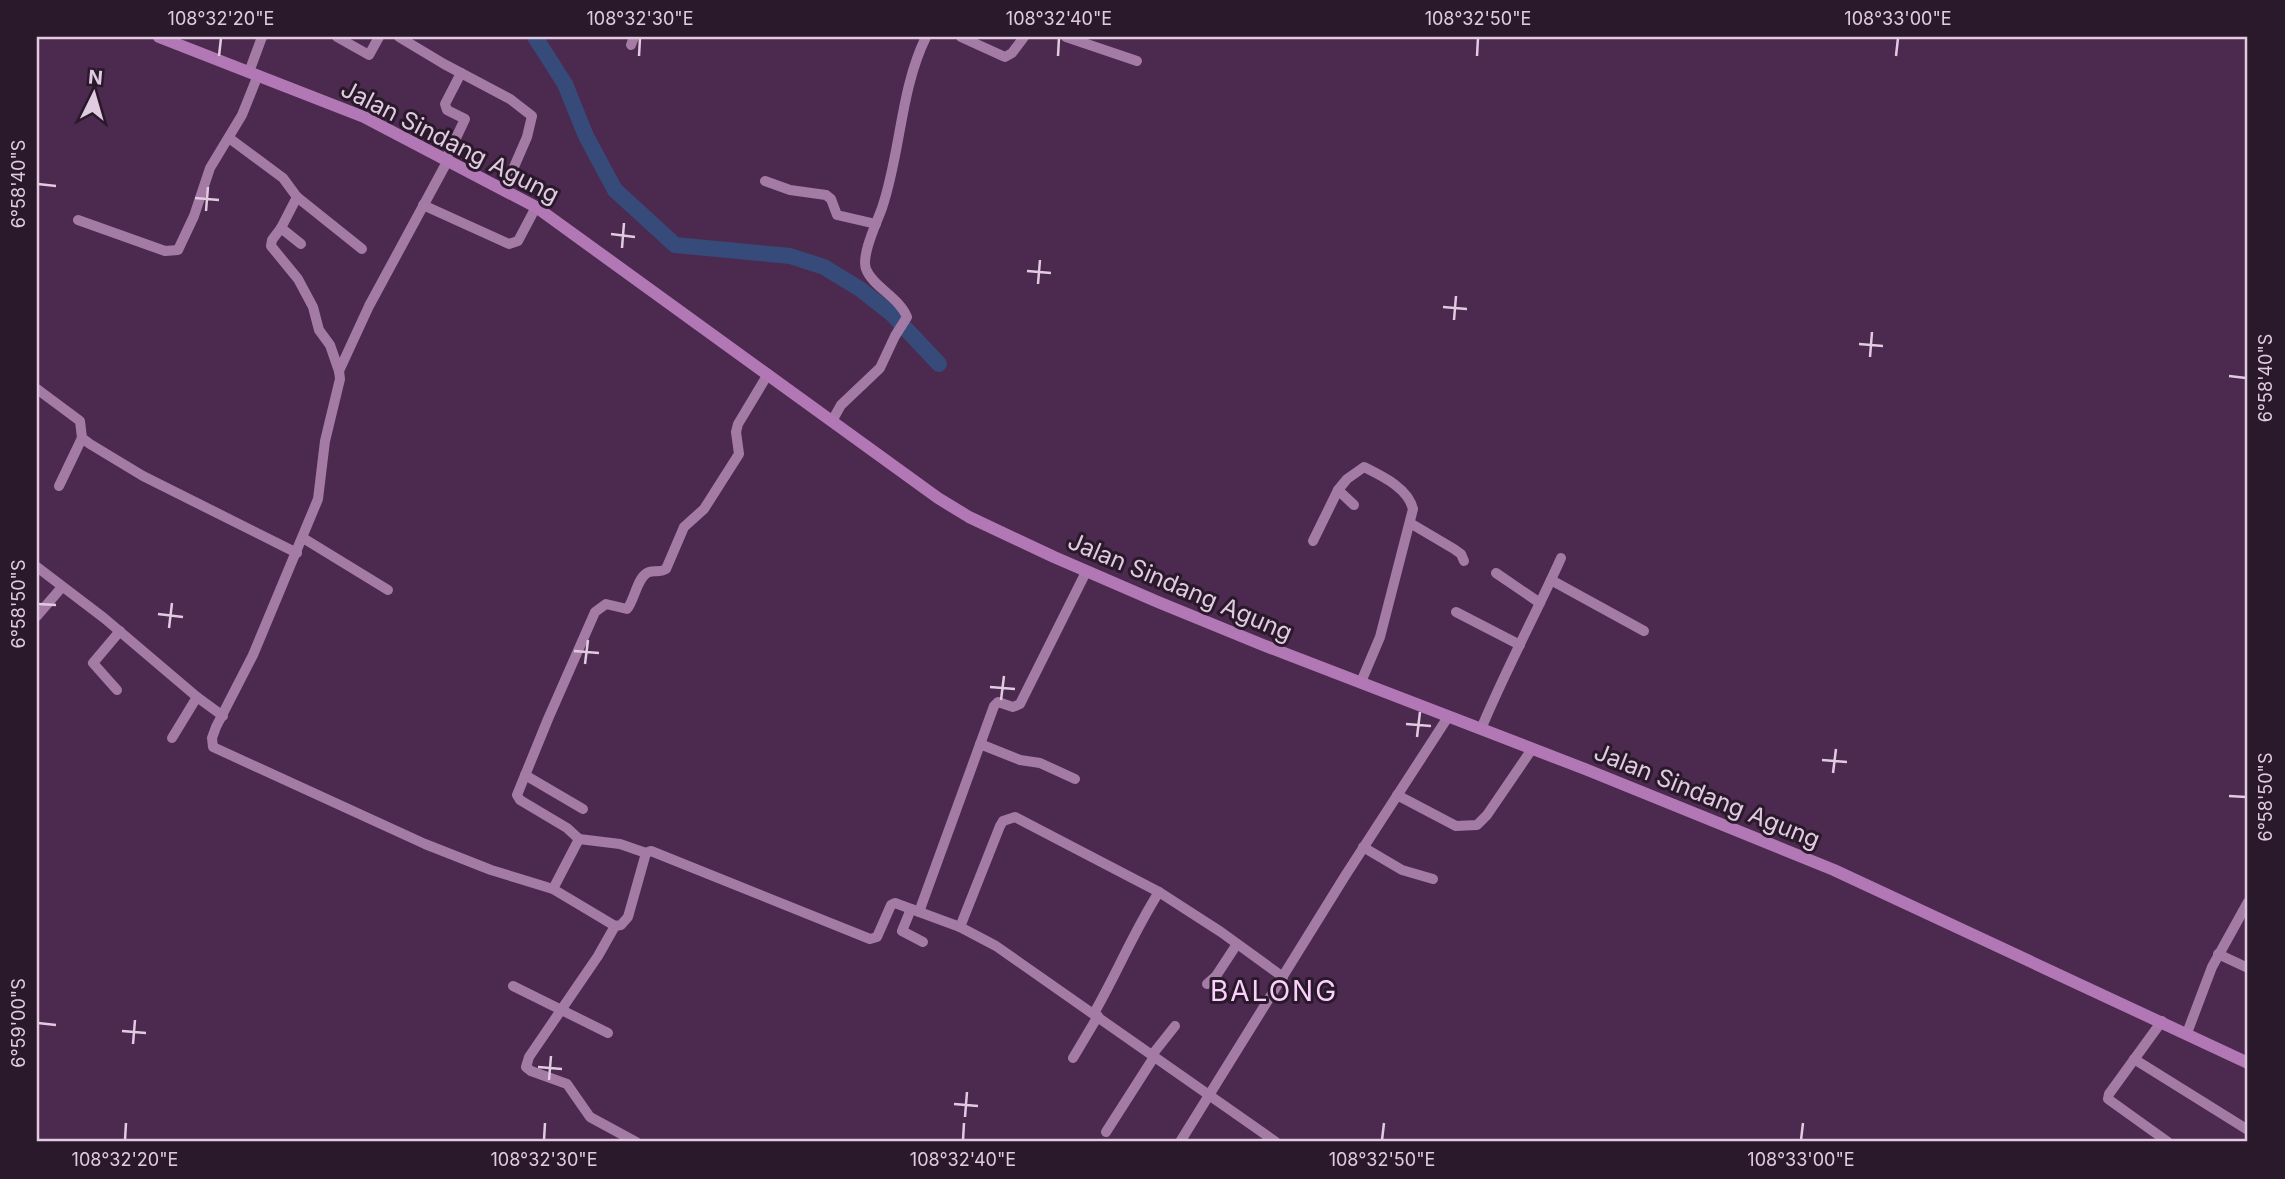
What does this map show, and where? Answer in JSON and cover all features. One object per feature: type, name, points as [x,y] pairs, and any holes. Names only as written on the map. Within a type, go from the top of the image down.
[{"type":"main road","name":"Jalan Sindang Agung","points":[[159,37],[364,117],[536,206],[953,508],[1086,572],[1263,645],[1834,870],[2248,1063]]},
{"type":"street","points":[[78,220],[165,251],[178,250],[194,216],[211,168],[243,115],[262,37]]},
{"type":"street","points":[[337,37],[369,55],[379,37]]},
{"type":"street","points":[[399,37],[510,99],[532,116],[533,123],[504,190]]},
{"type":"street","points":[[832,421],[848,398],[880,368],[895,336],[908,317],[901,304],[866,270],[865,256],[883,203],[914,72],[926,37]]},
{"type":"street","points":[[961,37],[1005,57],[1012,53],[1024,37]]},
{"type":"street","points":[[1066,37],[1136,61]]},
{"type":"street","points":[[461,73],[445,104],[447,110],[465,119],[447,160],[369,306],[339,370],[318,499],[254,655],[212,738],[213,747],[425,844],[491,870],[553,888],[615,926],[621,925],[628,917],[646,853]]},
{"type":"street","points":[[229,138],[283,178],[298,197],[362,249]]},
{"type":"street","points":[[765,181],[790,190],[826,195],[831,199],[837,215],[876,224]]},
{"type":"street","points":[[298,197],[272,240],[272,249],[298,279],[316,313],[319,330],[330,345],[339,370]]},
{"type":"street","points":[[423,205],[509,244],[518,241],[536,206]]},
{"type":"street","points":[[281,228],[301,244]]},
{"type":"street","points":[[768,374],[738,424],[736,432],[739,454],[704,509],[684,527],[666,569],[662,572],[651,571],[643,576],[627,609],[606,604],[601,605],[595,612],[524,775],[518,798],[567,828],[579,839],[620,844],[646,853],[656,851],[870,939],[877,937],[892,904],[960,927],[996,946],[1276,1142]]},
{"type":"street","points":[[37,389],[80,421],[82,438],[59,486]]},
{"type":"street","points":[[82,438],[143,476],[296,553]]},
{"type":"street","points":[[1313,541],[1338,490],[1347,479],[1364,467],[1385,477],[1407,496],[1413,509],[1380,637],[1361,682]]},
{"type":"street","points":[[1338,490],[1354,505]]},
{"type":"street","points":[[1410,523],[1454,549],[1461,554],[1464,561]]},
{"type":"street","points":[[303,538],[388,590]]},
{"type":"street","points":[[1481,729],[1506,669],[1561,558]]},
{"type":"street","points":[[37,567],[223,716]]},
{"type":"street","points":[[923,942],[902,932],[915,911],[996,703],[1001,702],[1016,708],[1020,704],[1086,572]]},
{"type":"street","points":[[1496,573],[1540,603]]},
{"type":"street","points":[[1551,580],[1644,631]]},
{"type":"street","points":[[37,616],[62,587]]},
{"type":"street","points":[[1456,612],[1520,645]]},
{"type":"street","points":[[117,690],[93,663],[120,631]]},
{"type":"street","points":[[172,738],[197,697]]},
{"type":"street","points":[[1180,1142],[1363,847],[1448,717]]},
{"type":"street","points":[[980,744],[1020,760],[1041,763],[1075,779]]},
{"type":"street","points":[[1397,795],[1450,824],[1472,826],[1487,815],[1532,749]]},
{"type":"street","points":[[524,775],[583,809]]},
{"type":"street","points":[[960,927],[1000,826],[1009,818],[1021,819],[1159,892],[1283,977]]},
{"type":"street","points":[[553,888],[579,839]]},
{"type":"street","points":[[1363,847],[1402,870],[1433,879]]},
{"type":"street","points":[[1073,1058],[1143,918],[1159,892]]},
{"type":"street","points":[[2187,1033],[2218,954],[2248,902]]},
{"type":"street","points":[[615,926],[598,956],[560,1008],[527,1061],[526,1067],[567,1084],[590,1117],[636,1142]]},
{"type":"street","points":[[1207,984],[1216,976],[1237,944]]},
{"type":"street","points":[[2218,954],[2248,968]]},
{"type":"street","points":[[513,986],[608,1033]]},
{"type":"street","points":[[2162,1021],[2109,1094],[2108,1100],[2168,1142]]},
{"type":"street","points":[[1106,1132],[1175,1026]]},
{"type":"street","points":[[2134,1059],[2248,1130]]},
{"type":"waterway","points":[[535,37],[565,84],[586,136],[615,190],[675,245],[790,256],[824,267],[860,289],[892,314],[939,364]]},
{"type":"district","name":"BALONG","points":[[1274,991]]}]
